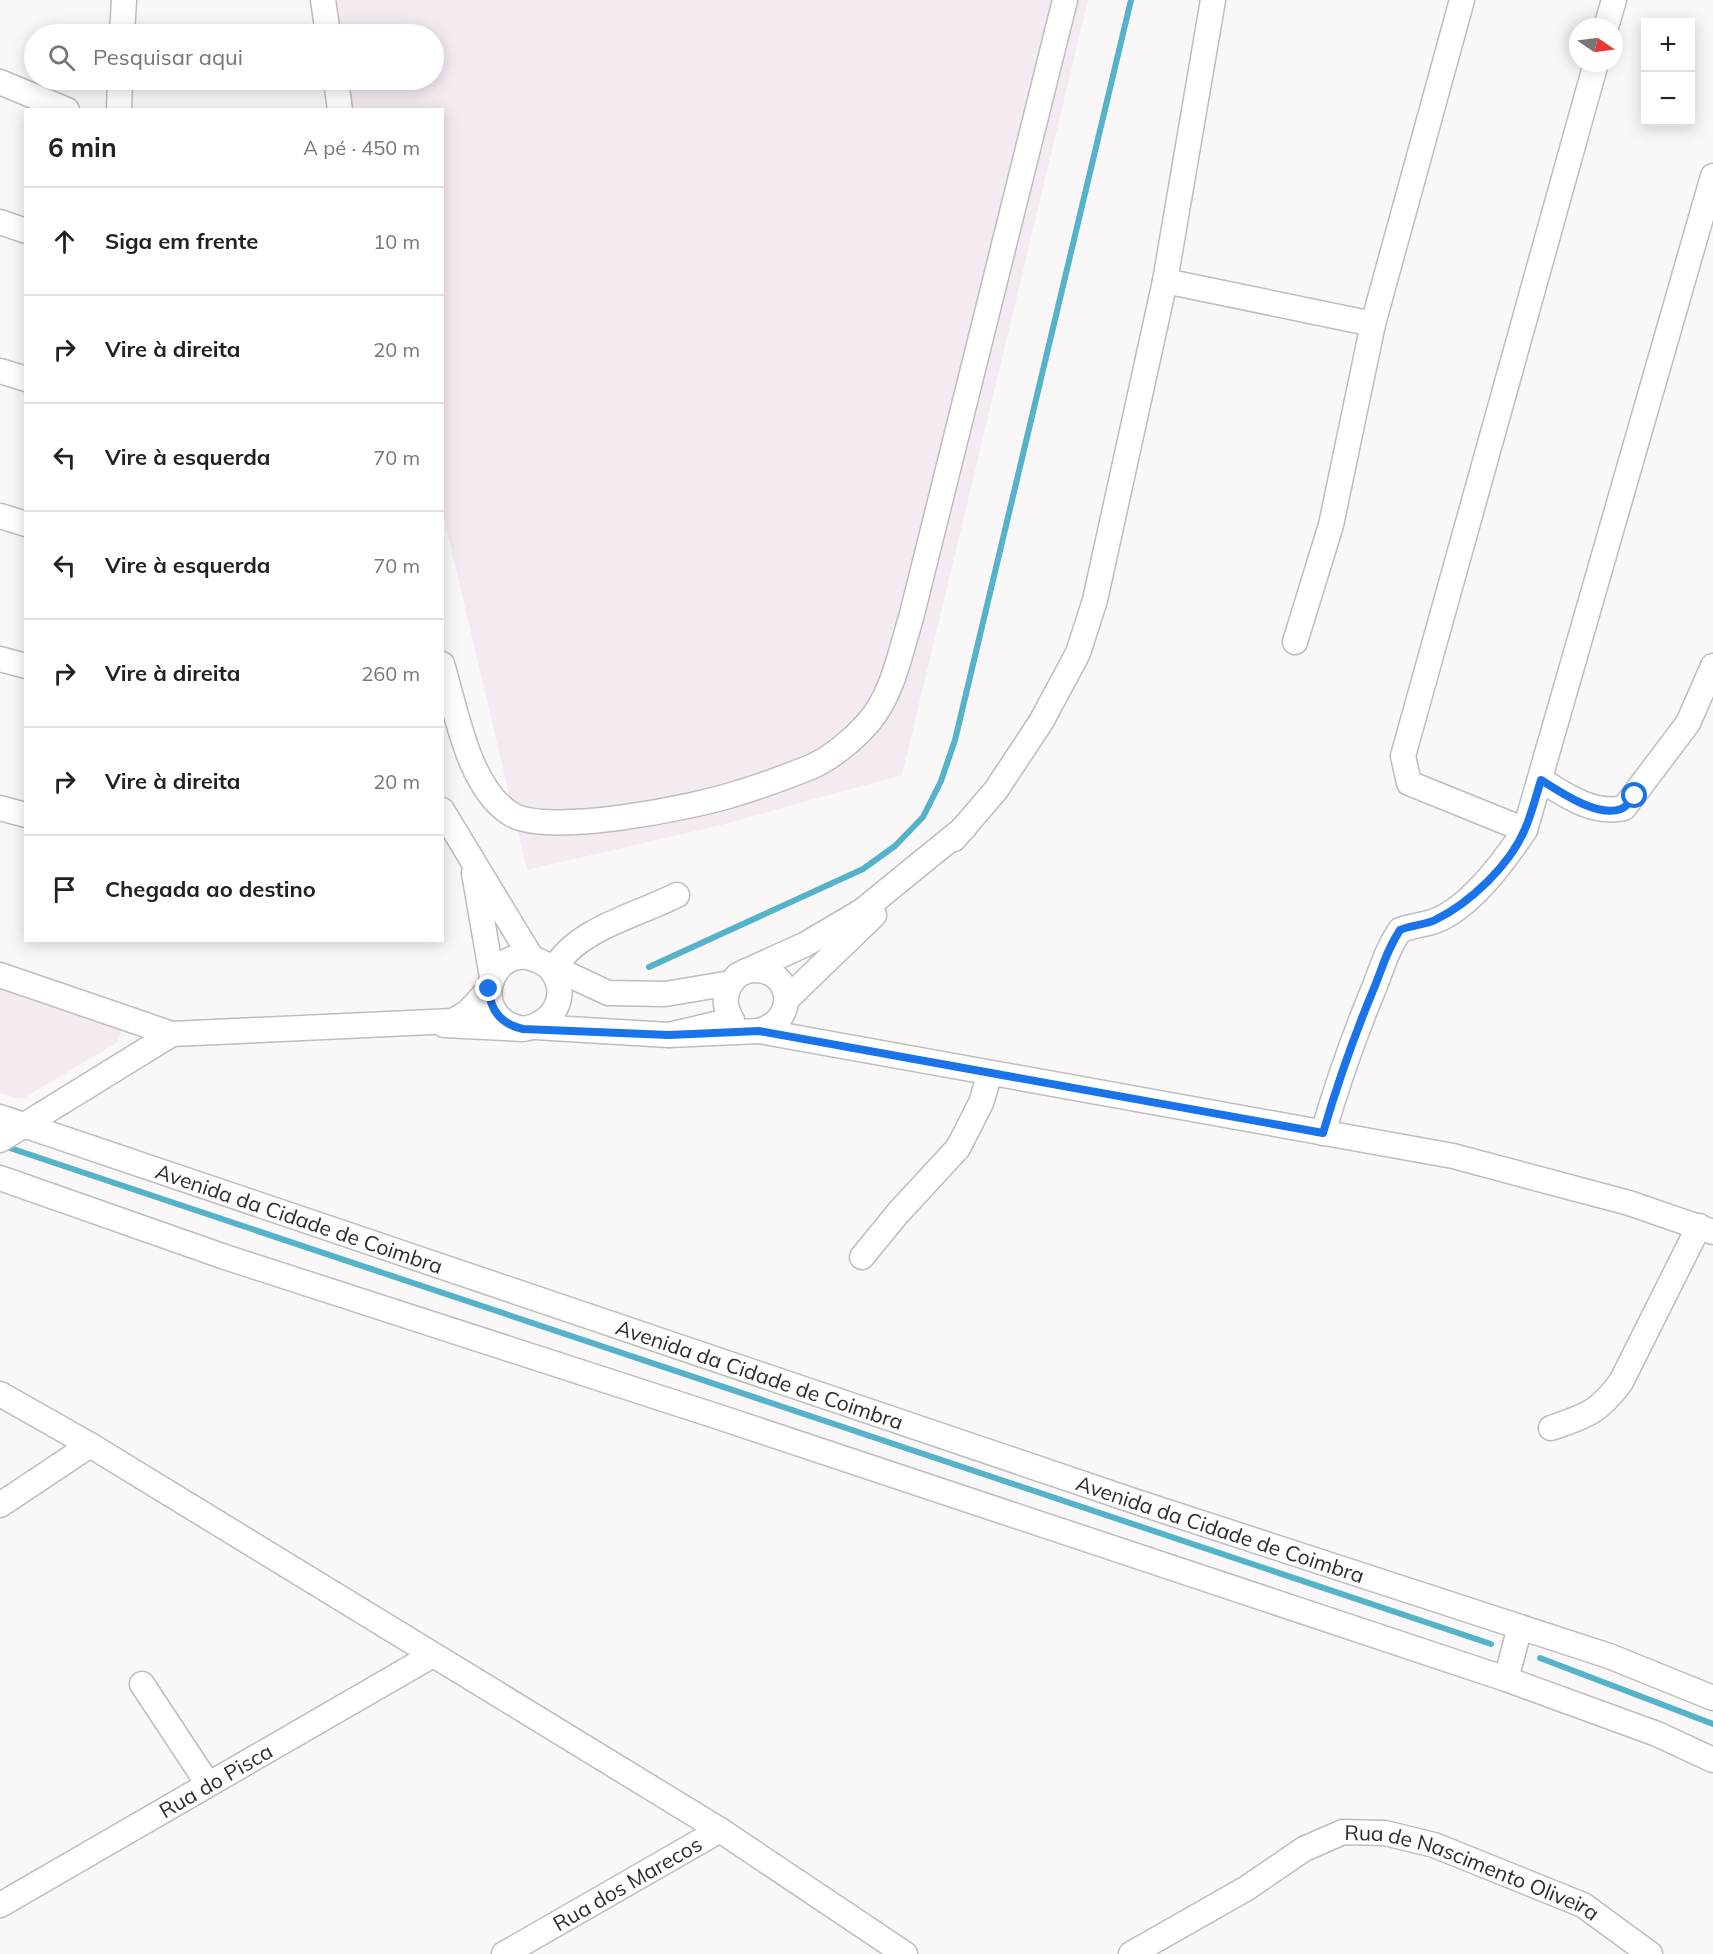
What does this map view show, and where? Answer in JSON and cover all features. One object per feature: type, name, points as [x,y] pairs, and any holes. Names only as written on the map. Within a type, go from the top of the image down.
[{"type":"street","points":[[123,24],[124,0]]},
{"type":"street","points":[[323,0],[327,24]]},
{"type":"street","points":[[444,671],[472,765],[493,797],[511,815],[543,822],[612,820],[738,794],[813,766],[843,746],[869,722],[888,691],[911,618],[1065,0]]},
{"type":"street","points":[[759,1031],[778,1022],[785,1006],[964,828],[996,790],[1041,722],[1078,653],[1095,600],[1166,282],[1213,0]]},
{"type":"street","points":[[1295,642],[1331,525],[1373,324],[1462,0]]},
{"type":"street","points":[[1609,18],[1614,0]]},
{"type":"street","points":[[1525,830],[1409,783],[1403,756],[1593,72]]},
{"type":"street","points":[[0,82],[62,108]]},
{"type":"street","points":[[119,108],[120,90]]},
{"type":"street","points":[[337,90],[340,108]]},
{"type":"street","points":[[1323,1133],[1341,1072],[1374,990],[1383,959],[1400,930],[1433,922],[1472,895],[1505,861],[1525,830],[1713,176]]},
{"type":"street","points":[[0,222],[24,230]]},
{"type":"street","points":[[1166,282],[1373,324]]},
{"type":"street","points":[[0,371],[24,378]]},
{"type":"street","points":[[0,516],[24,523]]},
{"type":"street","points":[[0,659],[24,665]]},
{"type":"street","points":[[1541,780],[1571,799],[1599,808],[1614,810],[1624,808],[1688,723],[1713,666]]},
{"type":"street","points":[[0,808],[24,814]]},
{"type":"street","points":[[444,815],[460,854],[490,983],[494,1011],[512,1026],[529,1028],[554,1013],[560,990],[551,969],[542,962],[460,854]]},
{"type":"street","points":[[669,1035],[732,1020],[725,1002],[739,977],[806,944],[862,911],[964,828]]},
{"type":"street","points":[[0,975],[172,1034],[453,1021],[472,1008],[508,961],[542,962],[562,956],[582,938],[676,895]]},
{"type":"street","points":[[542,962],[608,993],[665,994],[739,977],[756,969],[773,975],[780,981],[785,1006],[844,1045]]},
{"type":"street","points":[[395,1023],[669,1035],[759,1031],[1453,1156],[1542,1177],[1706,1229],[1621,1382],[1604,1404],[1584,1417],[1551,1428]]},
{"type":"street","points":[[10,1128],[172,1034]]},
{"type":"street","points":[[862,1257],[898,1213],[958,1148],[976,1114],[990,1073]]},
{"type":"street","name":"Avenida da Cidade de Coimbra","points":[[10,1128],[1609,1656],[1713,1698]]},
{"type":"street","points":[[0,1178],[225,1257],[719,1417],[1506,1679],[1657,1734],[1713,1760]]},
{"type":"street","points":[[0,1394],[90,1445],[431,1656],[720,1830],[905,1954]]},
{"type":"street","points":[[0,1505],[90,1445]]},
{"type":"street","points":[[1506,1679],[1520,1627]]},
{"type":"street","name":"Rua do Pisca","points":[[0,1905],[431,1656]]},
{"type":"street","points":[[142,1684],[208,1784]]},
{"type":"street","name":"Rua dos Marecos","points":[[504,1954],[720,1830]]},
{"type":"street","name":"Rua de Nascimento Oliveira","points":[[1131,1954],[1247,1888],[1304,1850],[1343,1832],[1385,1833],[1434,1845],[1583,1905],[1650,1954]]},
{"type":"shaded area","points":[[321,0],[1088,0],[902,775],[717,826],[527,870],[444,518],[444,108],[347,108],[342,90],[444,90],[444,24],[327,24]]},
{"type":"shaded area","points":[[0,985],[123,1026],[118,1042],[22,1099],[0,1093]]},
{"type":"waterway","points":[[649,967],[863,869],[895,846],[923,817],[941,781],[955,740],[1131,0]]},
{"type":"waterway","points":[[4,1146],[1491,1644]]},
{"type":"waterway","points":[[1540,1658],[1713,1724]]},
{"type":"route","points":[[489,989],[494,1011],[502,1020],[523,1029],[535,1027],[669,1035],[759,1031],[1323,1133],[1358,1024],[1374,990],[1383,959],[1400,930],[1414,924],[1433,922],[1449,912],[1472,895],[1505,861],[1525,830],[1541,780],[1571,799],[1599,808],[1614,810],[1624,808],[1635,796]]}]
